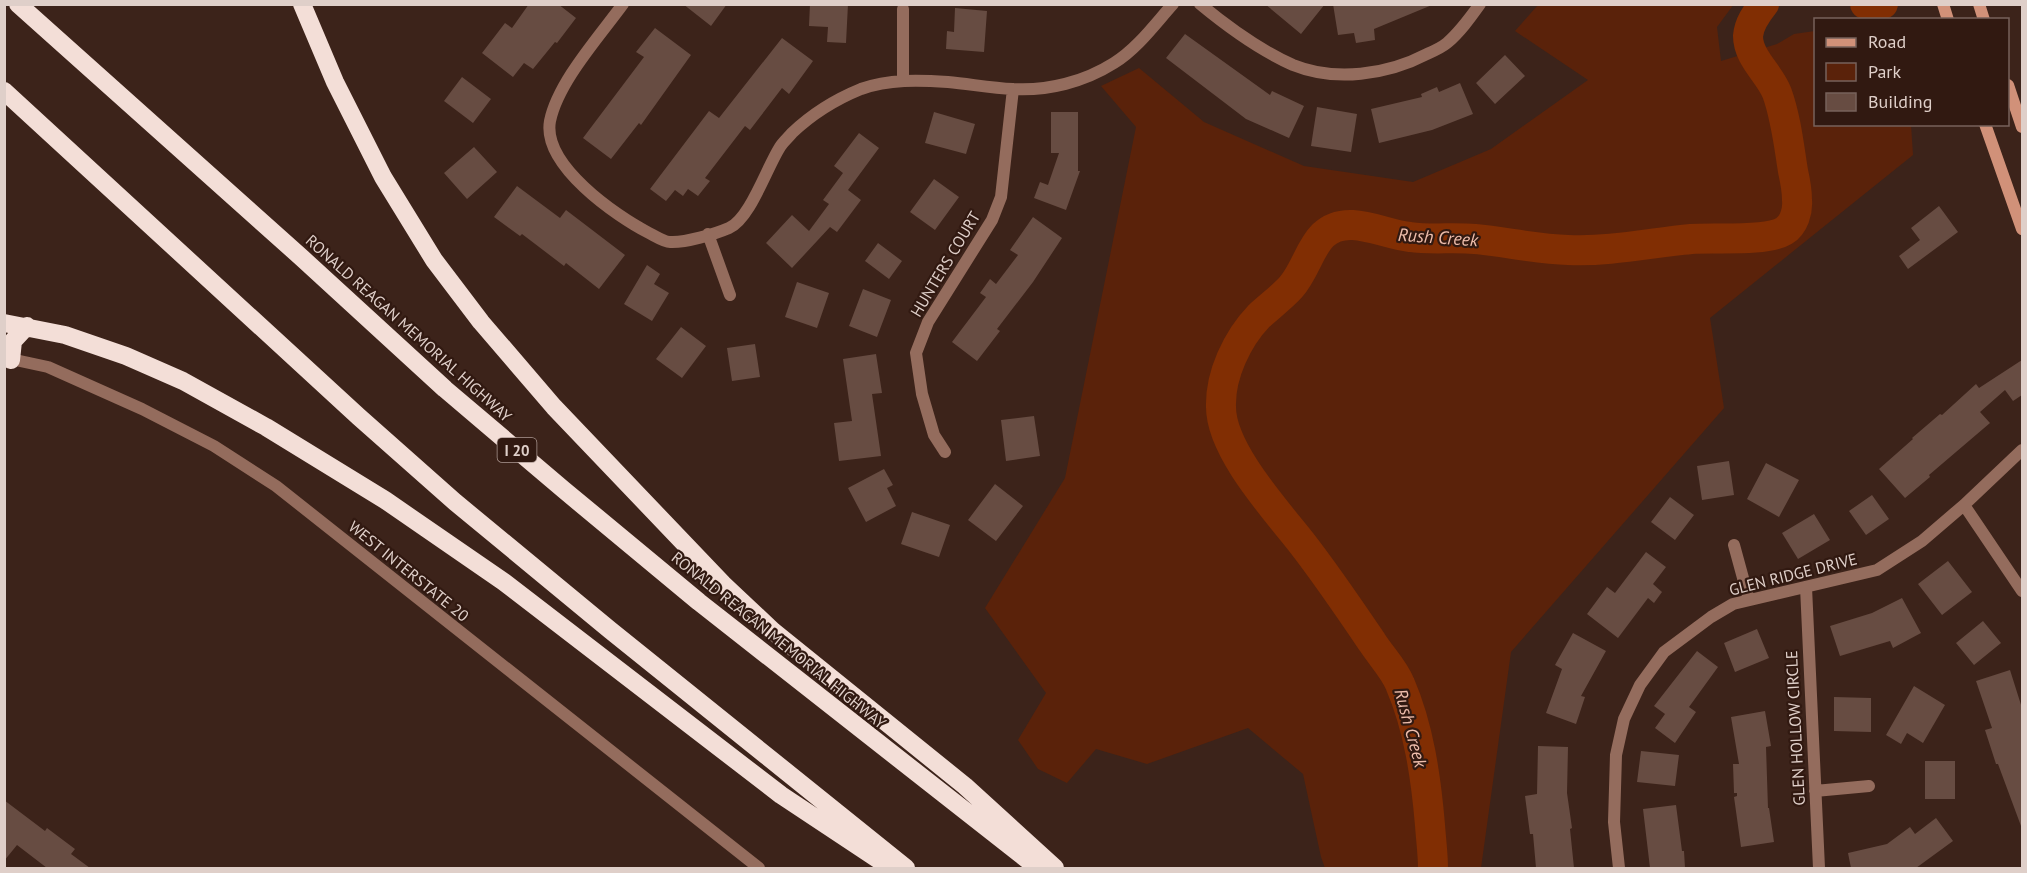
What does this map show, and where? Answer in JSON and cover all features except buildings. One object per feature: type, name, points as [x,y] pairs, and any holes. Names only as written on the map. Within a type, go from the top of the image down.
[{"type":"highway","name":"RONALD REAGAN MEMORIAL HIGHWAY","points":[[18,4],[445,389],[564,490],[699,602],[1038,868]]},
{"type":"highway","points":[[302,4],[334,82],[383,177],[434,260],[481,322],[539,390],[699,560],[773,631],[965,786],[1055,868]]},
{"type":"highway","points":[[4,91],[359,417],[455,502],[906,868]]},
{"type":"highway","points":[[4,323],[65,335],[126,356],[183,381],[266,427],[385,500],[504,582],[781,795],[891,868]]},
{"type":"highway","points":[[8,359],[13,341],[27,326]]},
{"type":"main road","points":[[1979,4],[1984,18]]},
{"type":"main road","points":[[2009,91],[2022,127]]},
{"type":"main road","points":[[1986,126],[2022,229]]},
{"type":"street","points":[[623,4],[562,88],[550,122],[550,137],[555,151],[579,183],[601,204],[628,222],[669,243],[731,227],[750,205],[780,145],[810,116],[839,98],[869,87],[903,80],[965,83],[1013,89],[1042,89],[1078,81],[1114,63],[1134,47],[1173,4]]},
{"type":"street","points":[[1200,4],[1236,33],[1292,64],[1312,71],[1339,75],[1383,71],[1416,60],[1445,45],[1460,31],[1480,4]]},
{"type":"street","points":[[903,9],[903,80]]},
{"type":"street","name":"HUNTERS COURT","points":[[945,452],[934,435],[922,394],[916,353],[928,322],[992,220],[1001,197],[1013,89]]},
{"type":"street","points":[[708,234],[730,295]]},
{"type":"street","name":"WEST INTERSTATE 20","points":[[8,359],[48,367],[142,409],[214,446],[276,486],[759,868]]},
{"type":"street","name":"GLEN RIDGE DRIVE","points":[[1619,868],[1614,822],[1616,755],[1624,719],[1640,685],[1664,652],[1710,617],[1733,604],[1877,570],[1922,541],[1965,505],[2022,450]]},
{"type":"street","points":[[1965,505],[2022,591]]},
{"type":"street","points":[[1734,545],[1749,600]]},
{"type":"street","name":"GLEN HOLLOW CIRCLE","points":[[1806,587],[1819,868]]},
{"type":"street","points":[[1815,791],[1869,786]]},
{"type":"green space","points":[[1734,4],[1717,27],[1721,61],[1777,44],[1794,34],[1814,31],[1814,126],[1911,126],[1913,155],[1710,318],[1724,408],[1511,652],[1481,868],[1325,868],[1303,774],[1248,728],[1147,764],[1096,749],[1067,783],[1038,769],[1018,740],[1046,693],[985,608],[1065,478],[1136,127],[1101,86],[1139,68],[1204,122],[1304,166],[1413,182],[1491,149],[1588,80],[1515,31],[1538,5]]},
{"type":"waterway","name":"Rush Creek","points":[[1433,868],[1424,771],[1407,701],[1391,668],[1310,554],[1239,460],[1223,424],[1221,407],[1223,383],[1231,358],[1251,325],[1291,287],[1321,237],[1329,230],[1339,226],[1360,226],[1418,238],[1475,239],[1568,250],[1614,248],[1691,239],[1765,237],[1784,231],[1793,221],[1797,204],[1787,132],[1777,93],[1755,59],[1748,36],[1753,19],[1764,4]]},
{"type":"waterway","name":"Rush Creek","points":[[1865,4],[1877,6],[1883,4]]}]
